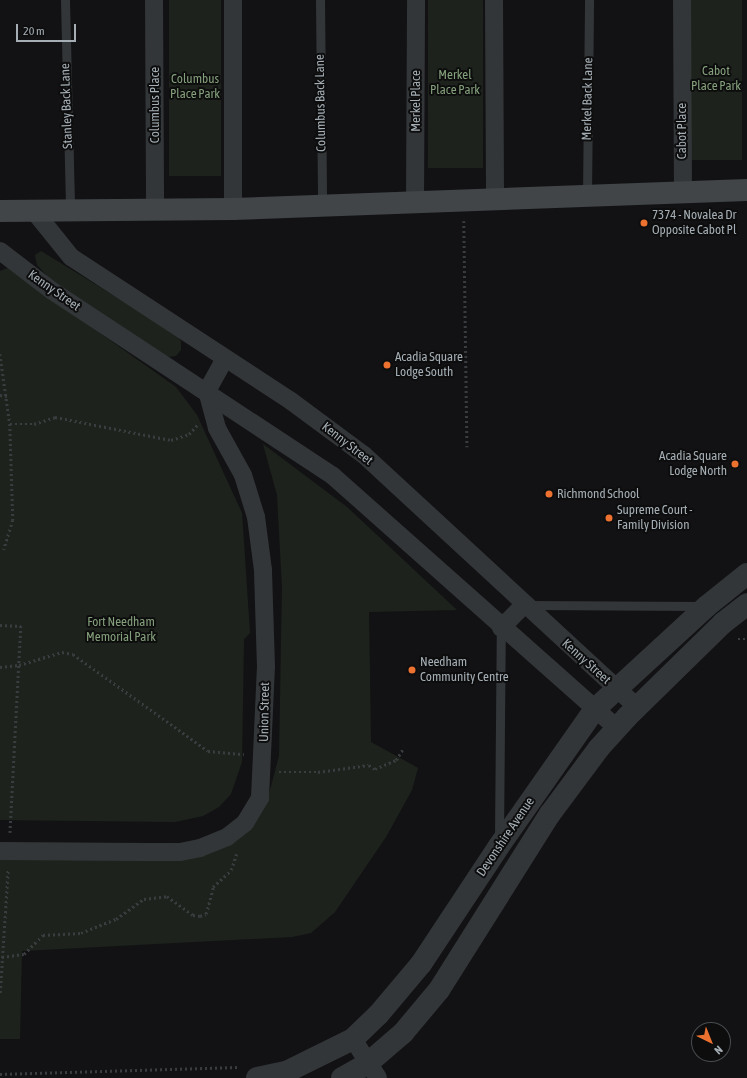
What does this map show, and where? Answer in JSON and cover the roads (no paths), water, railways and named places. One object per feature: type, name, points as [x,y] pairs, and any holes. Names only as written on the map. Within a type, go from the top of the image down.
[{"type":"main road","points":[[0,211],[233,209],[587,197],[683,191],[747,190]]},
{"type":"street","name":"Columbus Place","points":[[154,0],[156,210]]},
{"type":"street","points":[[233,0],[233,209]]},
{"type":"street","name":"Merkel Place","points":[[415,202],[416,0]]},
{"type":"street","points":[[494,0],[495,200]]},
{"type":"street","name":"Cabot Place","points":[[682,0],[683,191]]},
{"type":"street","name":"Kenny Street","points":[[34,211],[71,257],[291,401],[364,455],[524,605],[637,707]]},
{"type":"street","name":"Kenny Street","points":[[0,251],[51,290],[207,391],[333,476],[502,628],[617,728]]},
{"type":"street","points":[[207,391],[225,359]]},
{"type":"street","name":"Union Street","points":[[5,851],[180,852],[200,848],[235,830],[245,823],[260,798],[264,754],[266,659],[263,570],[256,517],[243,475],[217,428],[207,391]]},
{"type":"street","name":"Devonshire Avenue","points":[[252,1072],[286,1072],[352,1039],[378,1015],[421,964],[499,846],[596,709],[708,606],[747,574]]},
{"type":"street","name":"Devonshire Avenue","points":[[342,1078],[373,1071],[438,990],[550,814],[617,728],[723,623],[747,604]]},
{"type":"street","points":[[502,628],[524,605]]},
{"type":"street","points":[[352,1039],[373,1071]]},
{"type":"lane","name":"Stanley Back Lane","points":[[64,0],[70,211]]},
{"type":"lane","name":"Columbus Back Lane","points":[[320,0],[322,206]]},
{"type":"lane","name":"Merkel Back Lane","points":[[587,197],[589,0]]},
{"type":"lane","points":[[524,605],[708,606]]},
{"type":"lane","points":[[499,846],[502,628]]},
{"type":"place","name":"7374 - Novalea Dr Opposite Cabot Pl","points":[[644,223]]},
{"type":"place","name":"Acadia Square Lodge South","points":[[387,365]]},
{"type":"place","name":"Acadia Square Lodge North","points":[[735,464]]},
{"type":"place","name":"Richmond School","points":[[549,494]]},
{"type":"place","name":"Supreme Court - Family Division","points":[[609,518]]},
{"type":"place","name":"Needham Community Centre","points":[[412,670]]},
{"type":"park label","name":"Cabot Place Park","points":[[716,80]]},
{"type":"park label","name":"Merkel Place Park","points":[[455,84]]},
{"type":"park label","name":"Columbus Place Park","points":[[195,88]]},
{"type":"park label","name":"Fort Needham Memorial Park","points":[[121,630]]}]
